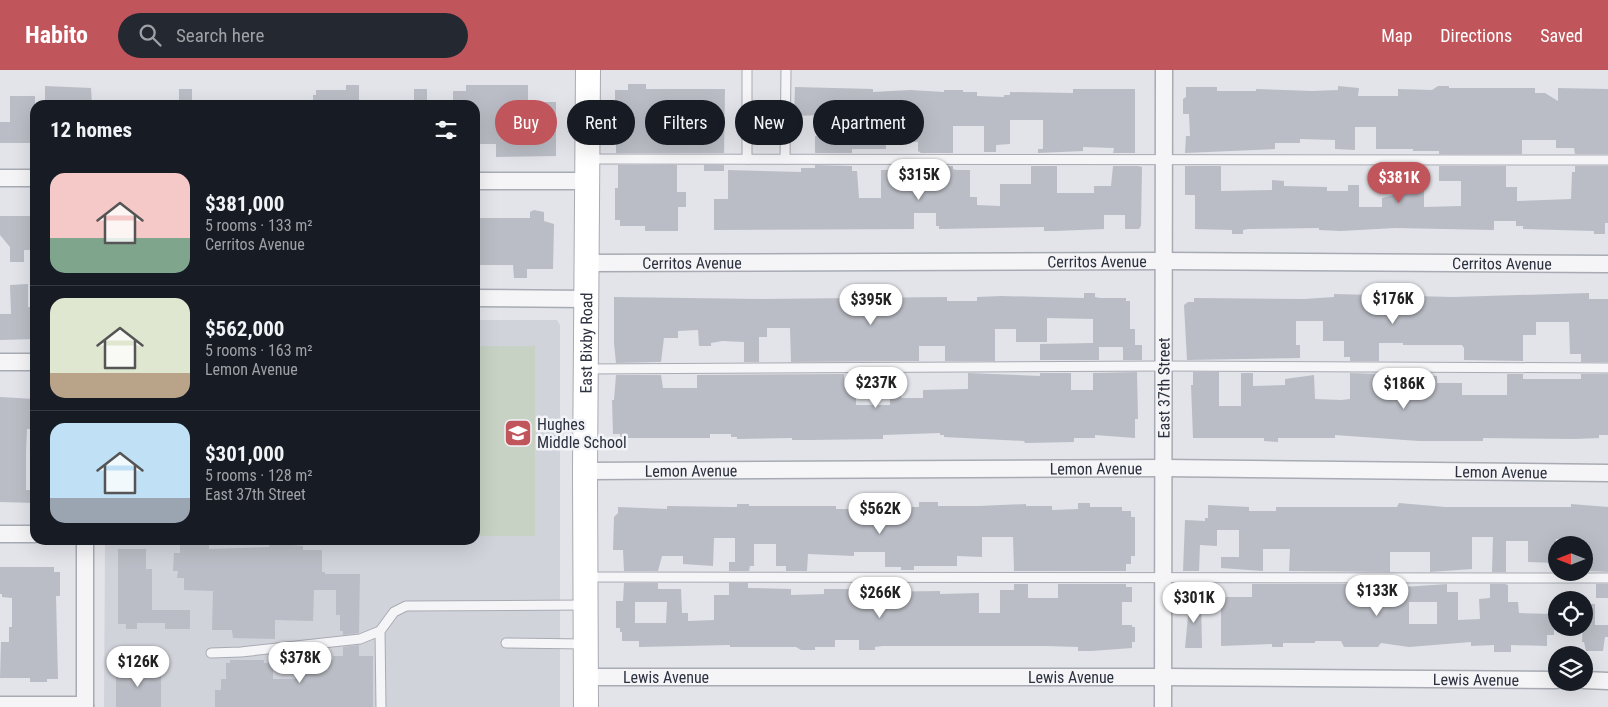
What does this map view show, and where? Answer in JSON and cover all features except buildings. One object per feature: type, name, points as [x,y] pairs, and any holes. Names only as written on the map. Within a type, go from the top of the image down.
[{"type":"street","name":"East Bixby Road","points":[[586,707],[585,471],[588,70]]},
{"type":"street","name":"East 37th Street","points":[[1163,707],[1164,70]]},
{"type":"street","points":[[480,181],[588,170]]},
{"type":"street","points":[[0,178],[30,178]]},
{"type":"street","name":"Cerritos Avenue","points":[[587,263],[1164,261],[1608,264]]},
{"type":"street","points":[[480,298],[586,298]]},
{"type":"street","points":[[0,362],[30,362]]},
{"type":"street","name":"Lemon Avenue","points":[[585,471],[1164,468],[1608,473]]},
{"type":"street","points":[[0,534],[30,534]]},
{"type":"street","points":[[0,706],[84,706],[85,545]]},
{"type":"street","name":"Lewis Avenue","points":[[586,677],[1163,677],[1548,680]]},
{"type":"street","points":[[1593,680],[1608,681]]},
{"type":"lane","points":[[747,70],[747,159]]},
{"type":"lane","points":[[785,159],[786,70]]},
{"type":"lane","points":[[588,170],[747,159],[1608,160]]},
{"type":"lane","points":[[586,369],[1164,366],[1608,368]]},
{"type":"lane","points":[[586,577],[1163,576],[1608,578]]},
{"type":"lane","points":[[211,653],[241,652],[360,639],[380,631],[394,612],[406,606],[586,605]]},
{"type":"lane","points":[[380,631],[381,707]]},
{"type":"lane","points":[[506,643],[586,644]]},
{"type":"shaded area","name":"Hughes Middle School","points":[[480,320],[557,320],[560,325],[560,707],[104,707],[105,545],[480,545]]},
{"type":"green space","points":[[480,346],[535,346],[535,536],[480,536]]},
{"type":"place","name":"Hughes Middle School","points":[[518,433]]}]
